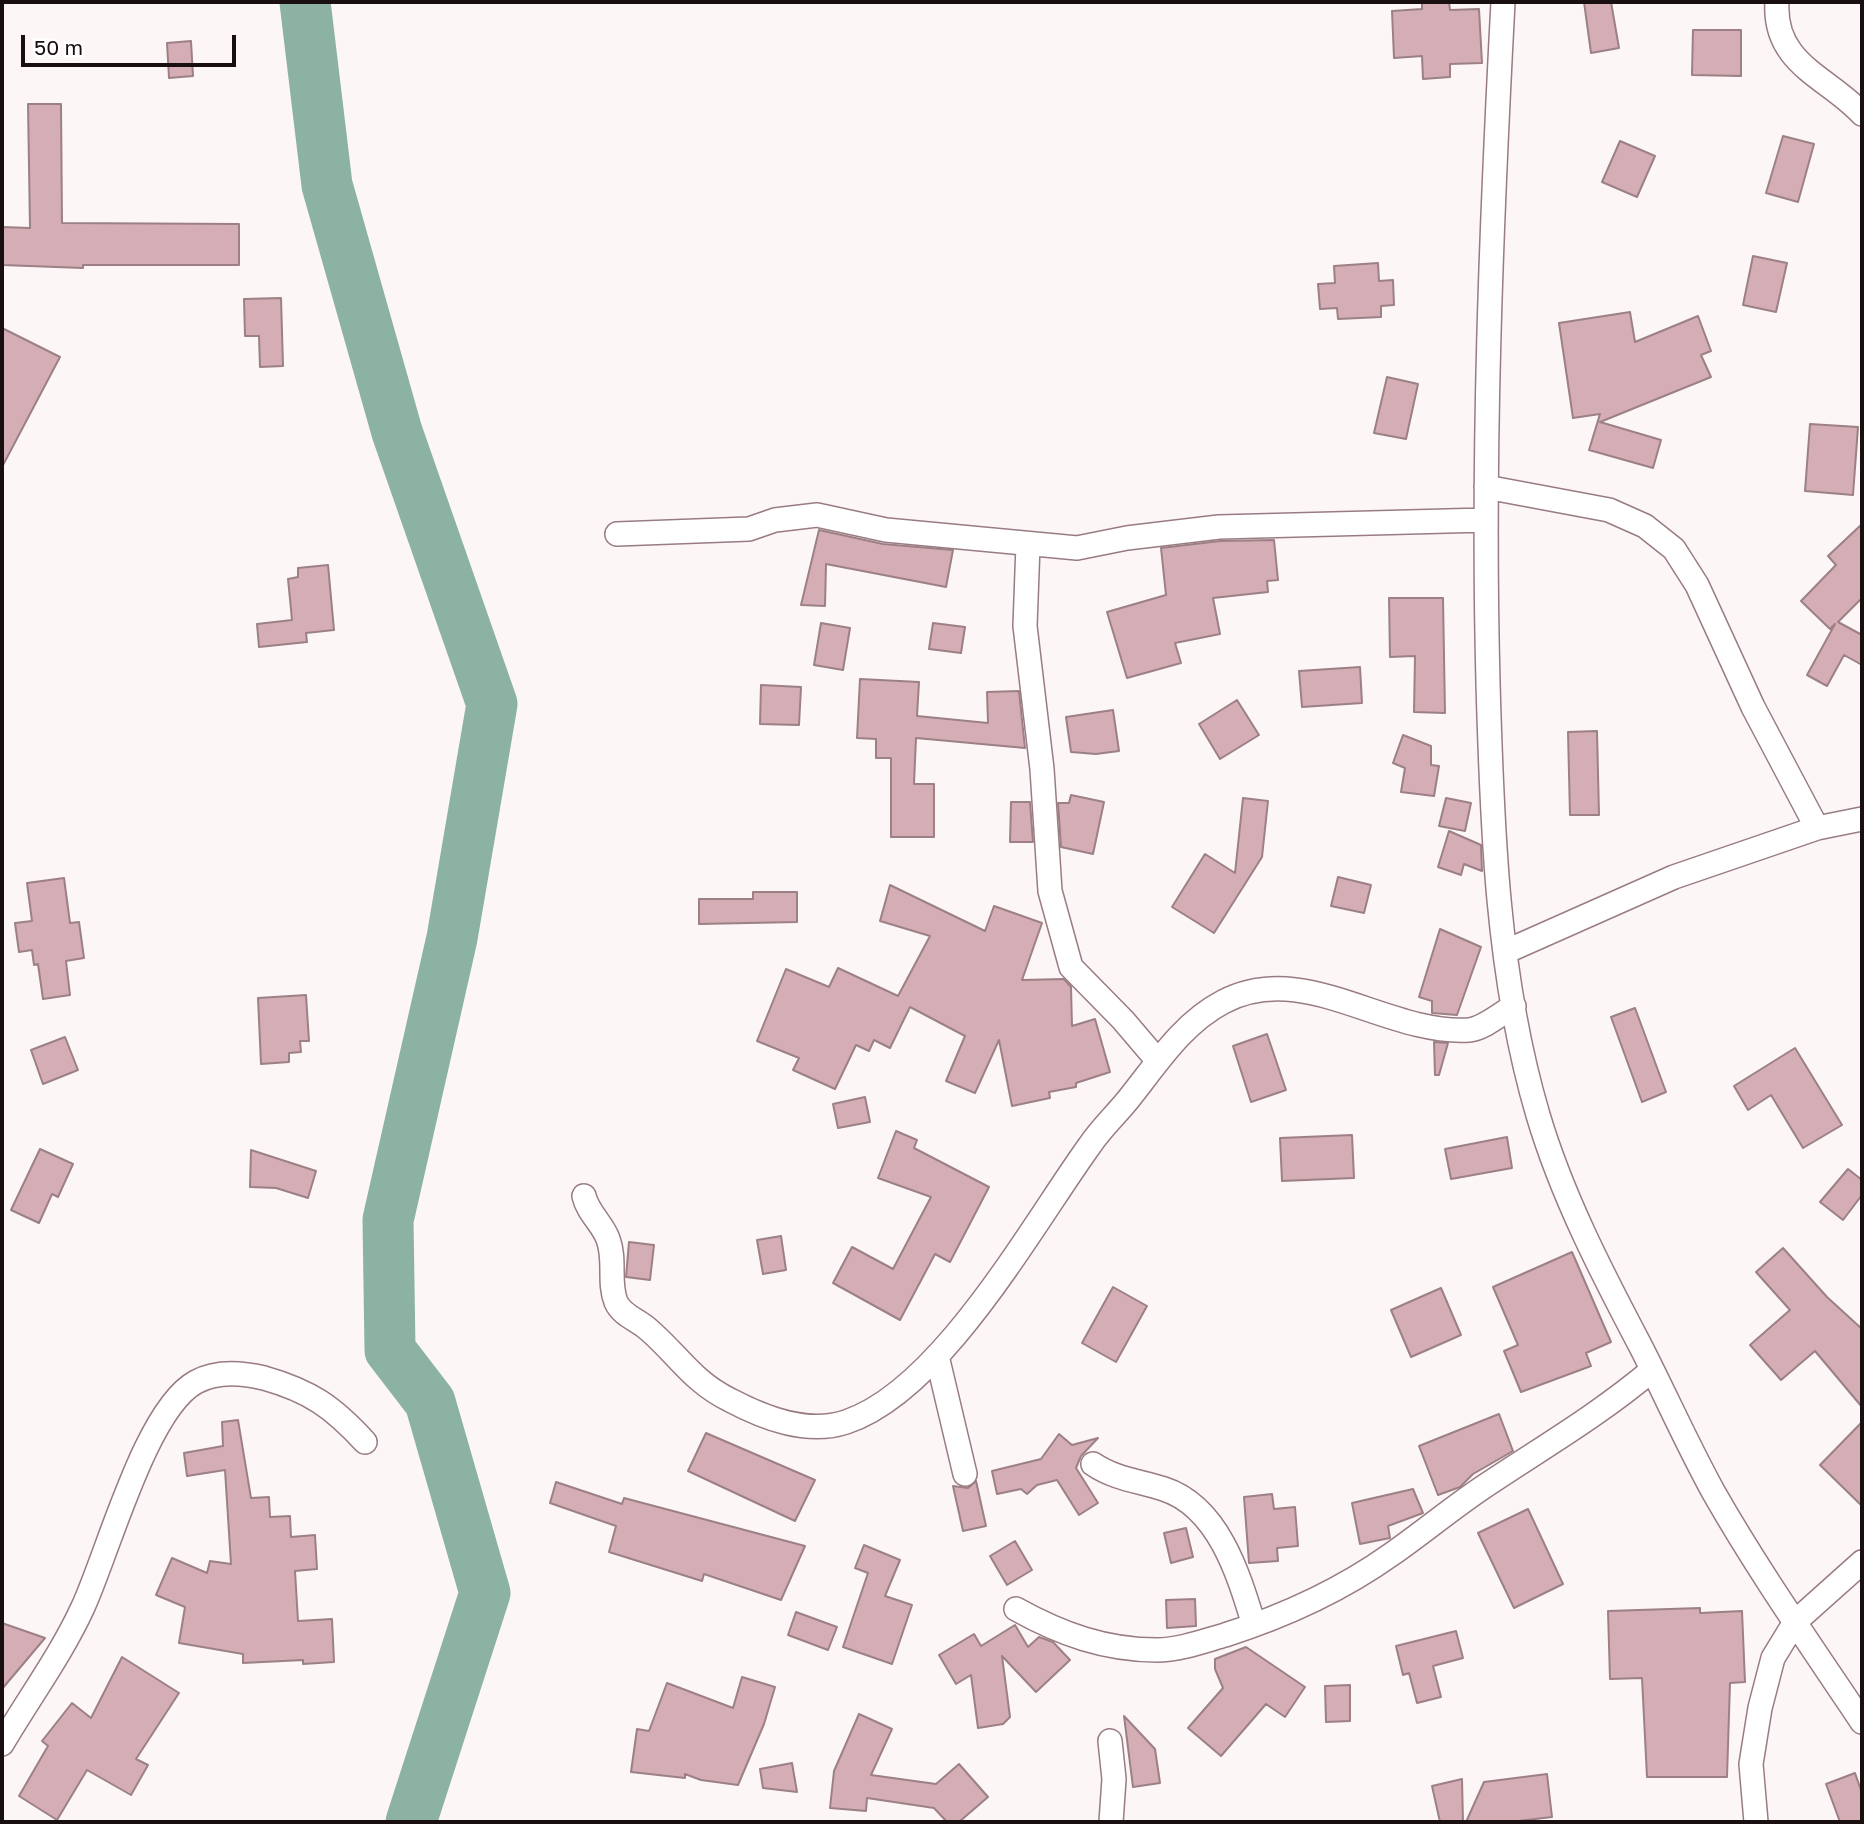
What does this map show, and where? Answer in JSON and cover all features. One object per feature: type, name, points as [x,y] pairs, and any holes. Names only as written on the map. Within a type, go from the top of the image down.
[{"type":"street","points":[[1503,2],[1491,230],[1485,520],[1490,768],[1505,952],[1514,1006],[1537,1114],[1565,1190],[1607,1282],[1714,1493],[1862,1722]]},
{"type":"street","points":[[1777,2],[1776,16],[1797,60],[1862,114]]},
{"type":"street","points":[[1486,487],[1609,510],[1645,526],[1674,549],[1697,585],[1753,707],[1817,828]]},
{"type":"street","points":[[617,534],[749,529],[775,520],[817,515],[886,530],[1077,548],[1127,538],[1219,527],[1485,520]]},
{"type":"street","points":[[1028,545],[1025,626],[1042,769],[1050,891],[1071,967],[1123,1020],[1158,1061]]},
{"type":"street","points":[[1505,952],[1581,920],[1630,894],[1817,828],[1862,819]]},
{"type":"street","points":[[584,1196],[587,1209],[599,1222],[610,1243],[614,1297],[618,1307],[646,1327],[690,1375],[710,1391],[776,1421],[814,1426],[843,1423],[873,1410],[903,1388],[937,1356],[1016,1255],[1091,1143],[1190,1024],[1224,1002],[1261,987],[1305,990],[1395,1018],[1472,1030],[1514,1006]]},
{"type":"street","points":[[937,1356],[965,1474]]},
{"type":"street","points":[[1016,1609],[1071,1636],[1113,1646],[1148,1649],[1202,1642],[1254,1625],[1314,1602],[1391,1555],[1482,1488],[1617,1400],[1652,1370]]},
{"type":"street","points":[[2,1744],[53,1664],[83,1608],[145,1448],[169,1406],[196,1382],[224,1374],[253,1376],[286,1385],[314,1396],[339,1414],[365,1442]]},
{"type":"street","points":[[1093,1464],[1121,1479],[1176,1495],[1201,1511],[1229,1559],[1254,1625]]},
{"type":"street","points":[[1756,1822],[1751,1764],[1759,1708],[1773,1658],[1796,1622],[1862,1563]]},
{"type":"street","points":[[1110,1741],[1114,1779],[1111,1822]]},
{"type":"building","points":[[1422,2],[1449,2],[1450,10],[1479,9],[1482,63],[1450,64],[1450,77],[1423,79],[1422,56],[1394,58],[1392,11],[1422,9]]},
{"type":"building","points":[[1584,2],[1611,2],[1619,48],[1591,53]]},
{"type":"building","points":[[1693,30],[1741,30],[1741,76],[1692,75]]},
{"type":"building","points":[[191,41],[193,76],[169,78],[167,43]]},
{"type":"building","points":[[28,104],[61,104],[62,223],[239,224],[239,265],[83,265],[83,268],[2,265],[2,227],[30,228]]},
{"type":"building","points":[[1783,136],[1814,144],[1798,202],[1766,193]]},
{"type":"building","points":[[1620,141],[1655,156],[1637,197],[1602,182]]},
{"type":"building","points":[[1753,256],[1787,263],[1776,312],[1743,305]]},
{"type":"building","points":[[1378,263],[1379,281],[1393,280],[1394,305],[1381,306],[1381,317],[1338,319],[1337,308],[1320,309],[1318,284],[1335,283],[1334,266]]},
{"type":"building","points":[[281,298],[283,366],[260,367],[259,336],[245,336],[244,299]]},
{"type":"building","points":[[1630,312],[1635,342],[1698,316],[1711,351],[1701,355],[1711,377],[1600,422],[1661,440],[1653,468],[1589,450],[1600,414],[1573,418],[1559,323]]},
{"type":"building","points":[[2,328],[60,357],[2,467]]},
{"type":"building","points":[[1387,377],[1418,384],[1406,439],[1374,433]]},
{"type":"building","points":[[1810,424],[1858,427],[1853,495],[1805,491]]},
{"type":"building","points":[[1862,524],[1862,598],[1838,622],[1862,635],[1862,665],[1844,655],[1827,686],[1807,675],[1835,624],[1830,629],[1801,601],[1836,565],[1828,556]]},
{"type":"building","points":[[819,530],[883,544],[953,550],[946,587],[826,564],[825,606],[801,605]]},
{"type":"building","points":[[1274,540],[1278,580],[1267,581],[1268,592],[1213,598],[1220,634],[1175,643],[1181,663],[1127,678],[1107,612],[1166,595],[1161,548],[1220,541]]},
{"type":"building","points":[[328,565],[334,630],[306,633],[307,642],[259,647],[257,624],[292,620],[288,579],[298,577],[298,568]]},
{"type":"building","points":[[1389,598],[1443,598],[1445,713],[1414,712],[1415,656],[1390,657]]},
{"type":"building","points":[[821,623],[850,628],[843,670],[814,665]]},
{"type":"building","points":[[933,623],[965,627],[961,653],[929,649]]},
{"type":"building","points":[[1360,667],[1362,703],[1302,707],[1299,671]]},
{"type":"building","points":[[860,679],[919,682],[917,716],[988,723],[987,692],[1019,691],[1025,748],[916,738],[914,784],[934,784],[934,837],[891,837],[891,758],[876,758],[876,739],[857,738]]},
{"type":"building","points":[[761,685],[801,687],[799,725],[760,724]]},
{"type":"building","points":[[1237,700],[1259,735],[1220,759],[1199,724]]},
{"type":"building","points":[[1113,710],[1119,751],[1096,754],[1071,752],[1066,717]]},
{"type":"building","points":[[1597,731],[1599,815],[1570,815],[1568,732]]},
{"type":"building","points":[[1403,735],[1431,746],[1431,765],[1439,766],[1434,796],[1401,792],[1405,768],[1393,763]]},
{"type":"building","points":[[1071,795],[1104,802],[1093,854],[1061,847],[1058,803],[1069,803]]},
{"type":"building","points":[[1243,798],[1268,801],[1262,857],[1214,933],[1172,907],[1205,854],[1235,873]]},
{"type":"building","points":[[1446,798],[1471,803],[1465,831],[1439,826]]},
{"type":"building","points":[[1011,802],[1030,802],[1033,842],[1010,842]]},
{"type":"building","points":[[1449,831],[1481,845],[1482,871],[1464,864],[1461,875],[1438,867]]},
{"type":"building","points":[[1338,877],[1371,885],[1364,913],[1331,906]]},
{"type":"building","points":[[64,878],[70,923],[79,922],[84,958],[66,961],[70,995],[43,999],[38,964],[34,965],[32,950],[19,952],[15,923],[32,921],[27,883]]},
{"type":"building","points":[[890,885],[985,931],[994,906],[1042,923],[1022,980],[1064,979],[1071,987],[1072,1026],[1095,1019],[1110,1072],[1076,1083],[1076,1087],[1049,1092],[1050,1098],[1012,1106],[999,1040],[975,1093],[946,1081],[965,1036],[910,1007],[890,1048],[874,1040],[869,1051],[856,1045],[835,1089],[793,1070],[799,1058],[757,1041],[786,969],[829,987],[838,968],[898,996],[930,936],[880,921]]},
{"type":"building","points":[[753,892],[797,892],[797,922],[699,924],[699,899],[753,899]]},
{"type":"building","points":[[1440,929],[1481,947],[1457,1015],[1432,1013],[1432,1001],[1419,997]]},
{"type":"building","points":[[306,995],[309,1041],[300,1041],[301,1052],[289,1053],[289,1062],[261,1064],[258,998]]},
{"type":"building","points":[[1635,1008],[1666,1092],[1642,1102],[1611,1017]]},
{"type":"building","points":[[1267,1034],[1286,1090],[1251,1102],[1233,1046]]},
{"type":"building","points":[[65,1037],[78,1070],[43,1084],[31,1050]]},
{"type":"building","points":[[1434,1042],[1448,1043],[1439,1075],[1435,1075]]},
{"type":"building","points":[[1795,1048],[1842,1125],[1803,1148],[1771,1095],[1748,1110],[1734,1086]]},
{"type":"building","points":[[865,1097],[870,1122],[838,1128],[833,1104]]},
{"type":"building","points":[[896,1131],[917,1140],[914,1148],[989,1187],[950,1262],[935,1254],[900,1320],[833,1283],[852,1247],[893,1269],[931,1197],[878,1178]]},
{"type":"building","points":[[1352,1135],[1354,1178],[1282,1181],[1280,1138]]},
{"type":"building","points":[[1507,1137],[1512,1168],[1451,1179],[1445,1149]]},
{"type":"building","points":[[40,1149],[73,1164],[58,1197],[52,1194],[39,1223],[11,1210]]},
{"type":"building","points":[[251,1150],[316,1171],[308,1198],[276,1188],[250,1187]]},
{"type":"building","points":[[1848,1169],[1862,1180],[1862,1195],[1843,1220],[1820,1202]]},
{"type":"building","points":[[781,1236],[786,1270],[763,1274],[757,1240]]},
{"type":"building","points":[[629,1242],[654,1245],[650,1280],[626,1277]]},
{"type":"building","points":[[1783,1248],[1827,1297],[1862,1329],[1862,1407],[1815,1351],[1781,1380],[1750,1345],[1790,1310],[1756,1272]]},
{"type":"building","points":[[1572,1252],[1611,1342],[1586,1353],[1591,1366],[1521,1392],[1504,1351],[1518,1345],[1493,1287]]},
{"type":"building","points":[[1113,1287],[1147,1306],[1116,1362],[1082,1343]]},
{"type":"building","points":[[1441,1288],[1461,1335],[1411,1357],[1391,1310]]},
{"type":"building","points":[[1499,1414],[1513,1451],[1473,1474],[1460,1487],[1438,1495],[1419,1446]]},
{"type":"building","points":[[238,1420],[251,1498],[269,1497],[270,1517],[290,1516],[291,1537],[315,1535],[317,1569],[295,1571],[298,1621],[332,1619],[334,1662],[303,1664],[303,1660],[243,1663],[243,1654],[179,1643],[185,1607],[156,1595],[172,1558],[207,1573],[210,1561],[231,1564],[225,1470],[187,1476],[184,1453],[223,1446],[222,1422]]},
{"type":"building","points":[[1862,1422],[1862,1506],[1820,1465]]},
{"type":"building","points":[[706,1433],[815,1480],[795,1521],[688,1471]]},
{"type":"building","points":[[1059,1434],[1072,1445],[1098,1438],[1081,1456],[1076,1468],[1098,1503],[1079,1515],[1057,1480],[1037,1485],[1027,1494],[1021,1489],[997,1494],[992,1471],[1041,1459]]},
{"type":"building","points":[[976,1481],[986,1526],[963,1531],[953,1486],[968,1488]]},
{"type":"building","points":[[556,1482],[622,1504],[624,1498],[805,1546],[781,1600],[704,1574],[702,1581],[609,1552],[616,1526],[550,1503]]},
{"type":"building","points":[[1413,1489],[1423,1513],[1388,1526],[1390,1538],[1360,1544],[1352,1503]]},
{"type":"building","points":[[1272,1494],[1274,1509],[1295,1507],[1298,1546],[1277,1548],[1278,1561],[1249,1563],[1244,1497]]},
{"type":"building","points":[[1528,1509],[1563,1584],[1514,1608],[1478,1533]]},
{"type":"building","points":[[1186,1528],[1193,1557],[1171,1563],[1164,1533]]},
{"type":"building","points":[[1015,1541],[1032,1570],[1007,1585],[990,1556]]},
{"type":"building","points":[[864,1545],[900,1560],[885,1596],[912,1605],[892,1664],[843,1647],[868,1573],[855,1568]]},
{"type":"building","points":[[1195,1599],[1196,1626],[1167,1628],[1166,1600]]},
{"type":"building","points":[[1700,1608],[1700,1613],[1742,1611],[1745,1682],[1730,1683],[1727,1777],[1647,1777],[1642,1678],[1610,1679],[1608,1611]]},
{"type":"building","points":[[796,1612],[837,1627],[828,1650],[788,1635]]},
{"type":"building","points":[[2,1623],[45,1638],[2,1689]]},
{"type":"building","points":[[1015,1625],[1028,1647],[1039,1637],[1053,1642],[1070,1660],[1036,1692],[1002,1656],[1010,1717],[1003,1724],[978,1728],[971,1675],[956,1684],[939,1655],[974,1634],[981,1646]]},
{"type":"building","points":[[1456,1631],[1463,1658],[1433,1666],[1441,1697],[1417,1703],[1409,1673],[1403,1675],[1396,1646]]},
{"type":"building","points":[[1246,1647],[1305,1687],[1285,1717],[1266,1704],[1221,1756],[1188,1728],[1223,1688],[1215,1669],[1215,1659]]},
{"type":"building","points":[[122,1657],[179,1693],[136,1759],[148,1765],[131,1795],[87,1770],[57,1820],[19,1796],[48,1746],[42,1741],[72,1703],[91,1718]]},
{"type":"building","points":[[742,1677],[775,1687],[764,1724],[738,1785],[701,1780],[685,1774],[685,1778],[631,1772],[637,1729],[649,1731],[667,1683],[733,1708]]},
{"type":"building","points":[[1350,1685],[1350,1721],[1326,1722],[1325,1686]]},
{"type":"building","points":[[859,1714],[892,1729],[871,1775],[936,1784],[959,1764],[988,1797],[959,1822],[947,1822],[934,1808],[867,1798],[866,1811],[830,1808],[834,1771]]},
{"type":"building","points":[[1124,1716],[1155,1749],[1160,1783],[1133,1787]]},
{"type":"building","points":[[792,1763],[797,1792],[763,1788],[760,1769]]},
{"type":"building","points":[[1855,1773],[1862,1793],[1862,1822],[1840,1822],[1826,1784]]},
{"type":"building","points":[[1547,1774],[1552,1817],[1510,1822],[1466,1822],[1484,1782]]},
{"type":"building","points":[[1462,1779],[1463,1822],[1440,1822],[1432,1786]]},
{"type":"waterway","points":[[305,2],[327,185],[397,432],[492,704],[452,938],[388,1220],[390,1350],[430,1402],[485,1593],[411,1822]]}]
